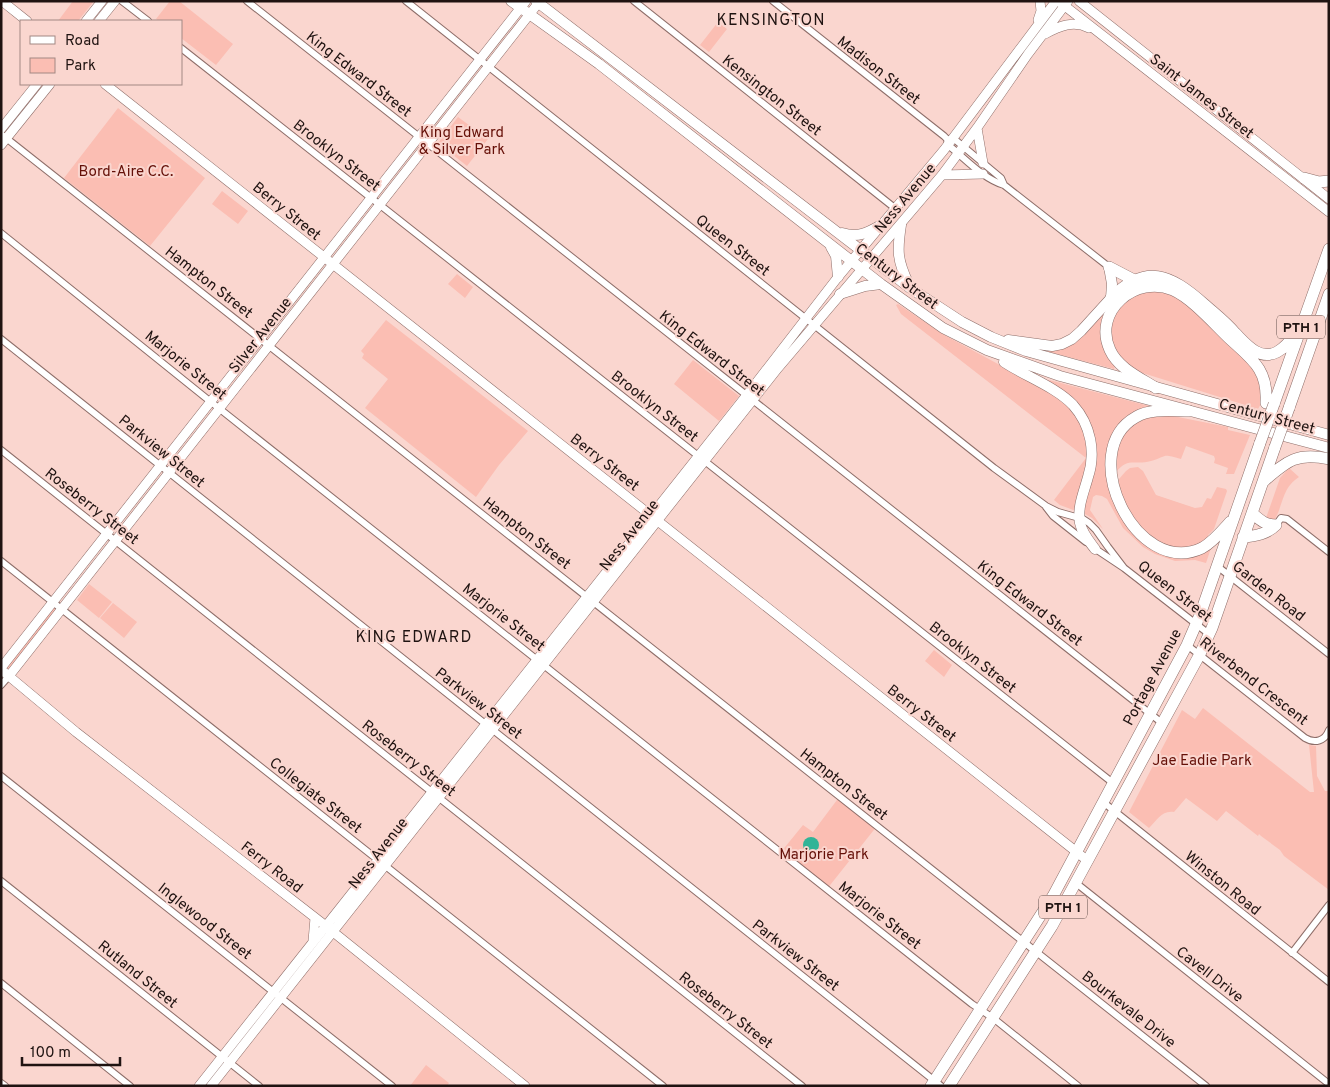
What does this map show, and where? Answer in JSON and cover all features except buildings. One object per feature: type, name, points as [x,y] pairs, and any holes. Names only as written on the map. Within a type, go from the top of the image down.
[{"type":"highway","points":[[1304,178],[1319,182],[1329,181]]},
{"type":"highway","name":"Portage Avenue","points":[[935,1084],[1052,896],[1151,714],[1197,624],[1261,440],[1270,403],[1301,327],[1329,249]]},
{"type":"highway","points":[[1109,267],[1134,280]]},
{"type":"highway","points":[[1111,298],[1134,280],[1156,277],[1178,283],[1225,323],[1249,347],[1260,354],[1273,354],[1280,350],[1301,327]]},
{"type":"highway","points":[[1156,388],[1126,369],[1116,360],[1108,345],[1106,335],[1109,316],[1116,304],[1132,291],[1149,286],[1166,288],[1184,297],[1255,363],[1264,377],[1270,403]]},
{"type":"highway","name":"Portage Avenue","points":[[949,1086],[1036,952],[1076,883],[1200,654],[1230,576],[1329,296]]},
{"type":"highway","points":[[1189,411],[1161,411],[1143,414],[1125,426],[1116,439],[1112,461],[1113,486],[1120,505],[1135,527],[1146,538],[1164,548],[1179,552],[1192,551],[1204,547],[1233,519]]},
{"type":"highway","points":[[1262,483],[1284,464],[1296,458],[1309,456],[1329,459]]},
{"type":"highway","points":[[1252,513],[1263,523],[1276,525]]},
{"type":"highway","points":[[1244,537],[1261,535],[1276,525]]},
{"type":"main road","points":[[2,1],[26,20]]},
{"type":"main road","points":[[87,20],[102,1]]},
{"type":"main road","points":[[100,20],[115,1]]},
{"type":"main road","name":"Century Street","points":[[512,1],[524,5],[530,15],[646,99],[851,261],[943,328],[987,350],[1060,376],[1329,448]]},
{"type":"main road","points":[[1035,28],[1041,11],[1040,1]]},
{"type":"main road","name":"Saint James Street","points":[[1079,1],[1329,199]]},
{"type":"main road","name":"Silver Avenue","points":[[4,671],[57,606],[116,540],[539,2]]},
{"type":"main road","name":"Century Street","points":[[539,2],[910,288],[962,322],[991,337],[1045,358],[1329,435]]},
{"type":"main road","name":"Ness Avenue","points":[[199,1086],[226,1059],[591,599],[749,398],[805,318],[896,209],[1035,28],[1062,2]]},
{"type":"main road","name":"Ness Avenue","points":[[749,398],[815,325],[942,175],[977,128],[1062,2]]},
{"type":"main road","name":"Saint James Street","points":[[1062,2],[1329,212]]},
{"type":"main road","name":"Silver Avenue","points":[[57,606],[108,534],[524,5]]},
{"type":"main road","points":[[1039,38],[1056,27],[1068,24],[1086,26],[1099,32]]},
{"type":"main road","points":[[1,129],[36,85]]},
{"type":"main road","points":[[3,139],[49,85]]},
{"type":"main road","name":"Berry Street","points":[[106,85],[1088,861]]},
{"type":"main road","points":[[977,128],[983,163]]},
{"type":"main road","points":[[942,175],[983,174]]},
{"type":"main road","points":[[835,231],[858,236],[865,235],[881,225]]},
{"type":"main road","points":[[901,225],[898,254],[902,272],[910,288]]},
{"type":"main road","points":[[829,244],[836,256],[838,277]]},
{"type":"main road","points":[[991,337],[1042,346],[1062,344],[1072,339],[1082,332],[1111,298],[1112,284],[1109,267]]},
{"type":"main road","points":[[840,294],[865,286],[881,284]]},
{"type":"main road","points":[[987,350],[1064,397],[1072,404],[1082,418],[1090,438],[1092,460],[1080,503],[1080,518],[1083,532],[1095,549]]},
{"type":"main road","name":"Ferry Road","points":[[4,671],[76,732],[329,929],[525,1086]]},
{"type":"main road","points":[[313,941],[315,918]]},
{"type":"main road","name":"Ness Avenue","points":[[277,994],[313,941],[329,929]]},
{"type":"main road","name":"Ness Avenue","points":[[211,1086],[226,1059]]},
{"type":"street","points":[[122,1],[147,20]]},
{"type":"street","name":"King Edward Street","points":[[247,1],[1162,723]]},
{"type":"street","name":"Queen Street","points":[[406,1],[994,468],[1046,506],[1063,514],[1080,518],[1094,527],[1124,568]]},
{"type":"street","name":"Kensington Street","points":[[634,1],[896,209]]},
{"type":"street","name":"Madison Street","points":[[773,1],[949,141],[983,163],[1001,178],[1004,186]]},
{"type":"street","name":"Brooklyn Street","points":[[182,49],[1113,783]]},
{"type":"street","name":"Hampton Street","points":[[3,139],[269,345],[1036,952]]},
{"type":"street","name":"Madison Street","points":[[961,150],[983,174],[1004,186],[1109,267]]},
{"type":"street","name":"Marjorie Street","points":[[1,233],[540,662],[1078,1086]]},
{"type":"street","name":"Parkview Street","points":[[1,339],[935,1084]]},
{"type":"street","name":"Roseberry Street","points":[[1,450],[802,1086]]},
{"type":"street","name":"Queen Street","points":[[1046,506],[1053,516],[1095,549],[1124,568],[1209,634]]},
{"type":"street","points":[[1276,525],[1281,518],[1287,519],[1329,552]]},
{"type":"street","name":"Collegiate Street","points":[[1,561],[663,1086]]},
{"type":"street","name":"Garden Road","points":[[1217,566],[1329,654]]},
{"type":"street","name":"Riverbend Crescent","points":[[1187,645],[1305,738],[1318,741],[1326,736],[1329,730]]},
{"type":"street","name":"Silver Avenue","points":[[1,685],[4,671]]},
{"type":"street","name":"Inglewood Street","points":[[1,776],[392,1086]]},
{"type":"street","name":"Winston Road","points":[[1103,802],[1329,982]]},
{"type":"street","name":"Rutland Street","points":[[1,881],[259,1086]]},
{"type":"street","name":"Cavell Drive","points":[[1076,883],[1329,1084]]},
{"type":"street","points":[[1292,953],[1329,905]]},
{"type":"street","name":"Bourkevale Drive","points":[[1036,952],[1206,1086]]},
{"type":"street","points":[[1,983],[130,1086]]},
{"type":"street","points":[[1,1083],[5,1086]]},
{"type":"green space","points":[[73,1],[94,1],[79,20],[59,20]]},
{"type":"green space","points":[[170,1],[179,1],[233,44],[216,65],[182,39],[182,20],[156,19]]},
{"type":"green space","points":[[718,22],[727,29],[709,52],[700,45]]},
{"type":"green space","name":"Bord-Aire C.C.","points":[[118,108],[205,178],[150,246],[64,178]]},
{"type":"green space","name":"King Edward & Silver Park","points":[[458,117],[488,139],[467,166],[438,143]]},
{"type":"green space","points":[[222,191],[248,211],[238,224],[212,204]]},
{"type":"green space","points":[[457,274],[473,287],[465,298],[448,284]]},
{"type":"green space","points":[[1153,283],[1107,315],[1114,369],[1042,350],[1056,349],[1108,306]]},
{"type":"green space","points":[[1148,289],[1170,293],[1186,303],[1258,370],[1263,400],[1258,409],[1133,370],[1116,352],[1110,332],[1111,322],[1123,301]]},
{"type":"green space","points":[[898,304],[946,336],[1039,386],[1067,404],[1081,422],[1089,452],[1076,511],[1060,505],[1054,500],[1086,458],[901,314],[896,305]]},
{"type":"green space","points":[[386,320],[528,431],[499,465],[476,497],[365,408],[388,379],[362,358],[364,354],[361,351]]},
{"type":"green space","points":[[693,360],[739,396],[719,421],[674,384]]},
{"type":"green space","points":[[1049,380],[1149,406],[1148,409],[1129,417],[1109,481],[1155,547],[1211,548],[1206,563],[1195,560],[1175,561],[1155,554],[1143,547],[1123,528],[1107,499],[1102,496],[1096,495],[1093,497],[1090,510],[1103,529],[1092,518],[1083,513],[1091,431],[1047,383]]},
{"type":"green space","points":[[1168,415],[1228,427],[1228,430],[1250,435],[1234,474],[1226,474],[1228,468],[1214,463],[1214,456],[1186,446],[1181,459],[1165,456],[1151,461],[1128,463],[1115,473],[1122,435],[1140,418]]},
{"type":"green space","points":[[1138,467],[1143,471],[1156,495],[1195,508],[1202,507],[1207,498],[1211,499],[1217,487],[1226,489],[1227,491],[1214,529],[1208,535],[1210,538],[1203,543],[1180,549],[1160,543],[1132,520],[1118,485],[1119,479],[1126,471],[1130,468]]},
{"type":"green space","points":[[1289,468],[1299,477],[1293,481],[1286,491],[1275,519],[1265,521],[1280,478]]},
{"type":"green space","points":[[89,584],[112,602],[99,618],[77,600]]},
{"type":"green space","points":[[54,603],[61,609],[9,676],[1,668]]},
{"type":"green space","points":[[113,603],[137,622],[124,638],[100,618]]},
{"type":"green space","points":[[934,650],[952,665],[944,677],[925,661]]},
{"type":"green space","name":"Jae Eadie Park","points":[[1203,708],[1310,792],[1314,792],[1309,745],[1316,746],[1317,776],[1325,791],[1329,791],[1329,890],[1284,856],[1280,850],[1259,834],[1258,836],[1226,811],[1217,821],[1186,798],[1174,812],[1163,814],[1149,828],[1129,812],[1182,710],[1195,719]]},
{"type":"green space","name":"Marjorie Park","points":[[840,796],[877,826],[827,889],[781,852],[803,825],[813,832]]},
{"type":"green space","points":[[426,1065],[449,1083],[447,1086],[410,1086]]},
{"type":"shaded area","points":[[811,837],[817,839],[819,845],[817,851],[811,853],[805,851],[803,845],[805,839]]},
{"type":"district","name":"KENSINGTON","points":[[771,19]]},
{"type":"district","name":"KING EDWARD","points":[[414,636]]}]
